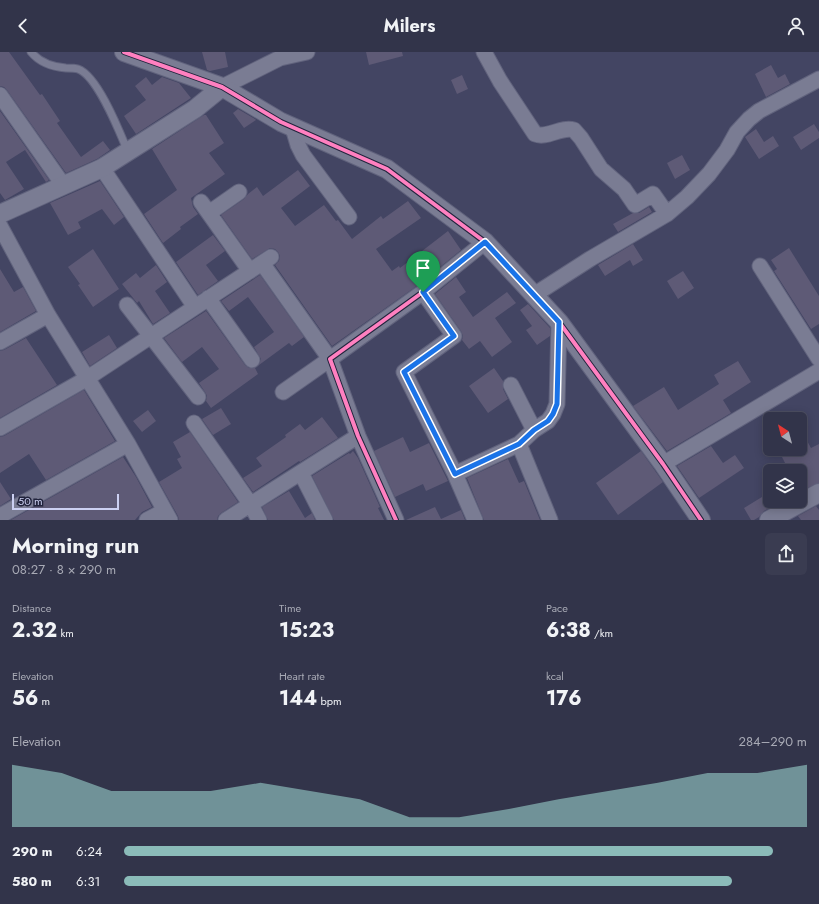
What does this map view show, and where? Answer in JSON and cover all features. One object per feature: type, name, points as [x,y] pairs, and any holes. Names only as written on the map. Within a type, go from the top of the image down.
[{"type":"street","points":[[124,52],[222,87],[293,128],[387,169],[485,242],[559,322],[663,464],[701,520]]},
{"type":"street","points":[[147,520],[167,515],[128,444],[86,379],[48,315],[2,213],[102,168],[195,109],[222,87],[280,58],[307,52]]},
{"type":"street","points":[[484,52],[500,82],[532,132],[537,136],[566,129],[574,130],[581,138],[601,169],[624,189],[635,205],[653,194],[667,214]]},
{"type":"street","points":[[534,295],[590,259],[667,214],[687,197],[709,174],[727,150],[737,132],[749,119],[759,111],[819,79]]},
{"type":"street","points":[[0,95],[64,186]]},
{"type":"street","points":[[293,128],[298,145],[303,155],[349,217]]},
{"type":"street","points":[[102,168],[195,307]]},
{"type":"street","points":[[239,192],[205,207],[261,264],[330,359],[358,436],[396,520]]},
{"type":"street","points":[[283,392],[423,292],[485,242]]},
{"type":"street","points":[[0,428],[86,379],[261,264]]},
{"type":"street","points":[[760,266],[819,359]]},
{"type":"street","points":[[423,292],[454,336],[404,372],[455,474],[476,520]]},
{"type":"street","points":[[208,298],[252,360]]},
{"type":"street","points":[[128,304],[198,398]]},
{"type":"street","points":[[0,342],[48,315]]},
{"type":"street","points":[[455,474],[519,444],[534,430],[548,421],[553,414],[557,404],[559,322]]},
{"type":"street","points":[[663,464],[819,371]]},
{"type":"street","points":[[511,385],[534,430]]},
{"type":"street","points":[[194,423],[251,505],[258,520]]},
{"type":"street","points":[[226,520],[358,436]]},
{"type":"street","points":[[0,516],[128,444]]},
{"type":"street","points":[[519,444],[550,520]]},
{"type":"street","points":[[302,473],[325,520]]},
{"type":"street","points":[[769,520],[818,495]]},
{"type":"lane","points":[[31,52],[43,63],[79,69],[90,77],[110,109],[128,152]]},
{"type":"building","points":[[0,52],[9,52],[40,95],[42,94],[60,121],[57,123],[81,157],[103,141],[110,150],[97,159],[66,173],[7,90],[0,86]]},
{"type":"building","points":[[202,52],[225,52],[228,67],[210,71],[207,70]]},
{"type":"building","points":[[366,52],[402,52],[403,56],[369,65]]},
{"type":"building","points":[[771,65],[778,78],[785,74],[790,84],[766,97],[755,74]]},
{"type":"building","points":[[462,75],[468,89],[457,94],[451,80]]},
{"type":"building","points":[[146,77],[152,85],[162,77],[179,83],[191,98],[136,134],[124,116],[146,100],[135,86]]},
{"type":"building","points":[[238,109],[256,120],[244,128],[233,113]]},
{"type":"building","points":[[0,111],[49,180],[46,182],[25,150],[6,162],[24,189],[5,200],[0,193]]},
{"type":"building","points":[[206,115],[224,143],[209,153],[225,174],[191,198],[193,207],[198,214],[180,227],[181,229],[163,243],[144,214],[177,190],[152,149]]},
{"type":"building","points":[[814,124],[819,132],[819,138],[801,150],[793,137]]},
{"type":"building","points":[[756,129],[764,142],[773,136],[779,146],[759,159],[745,137]]},
{"type":"building","points":[[682,155],[690,170],[675,179],[667,163]]},
{"type":"building","points":[[298,170],[310,186],[281,208],[295,226],[324,205],[336,221],[338,220],[352,239],[381,216],[383,219],[408,201],[421,218],[376,249],[392,271],[399,266],[400,268],[448,231],[461,250],[418,285],[332,346],[275,265],[279,261],[280,256],[278,252],[275,249],[270,248],[252,259],[221,215],[244,199],[257,187],[263,196]]},
{"type":"building","points":[[100,181],[124,217],[114,225],[102,209],[78,222],[81,228],[68,235],[50,203]]},
{"type":"building","points":[[649,207],[652,212],[618,232],[613,224],[633,213],[639,213]]},
{"type":"building","points":[[213,235],[225,251],[206,265],[218,281],[198,295],[176,262]]},
{"type":"building","points":[[633,244],[643,260],[633,266],[630,260],[605,276],[598,265]]},
{"type":"building","points":[[789,248],[819,296],[819,324],[811,329],[774,271],[777,269],[771,260]]},
{"type":"building","points":[[93,249],[119,289],[93,307],[68,267]]},
{"type":"building","points":[[156,265],[167,282],[155,291],[170,313],[153,324],[139,301],[137,303],[122,284],[136,273],[140,278]]},
{"type":"building","points":[[0,269],[14,292],[23,287],[36,311],[0,332]]},
{"type":"building","points":[[683,271],[694,288],[678,299],[667,281]]},
{"type":"building","points":[[260,275],[304,337],[292,346],[289,343],[259,365],[261,359],[254,347],[274,332],[248,297],[229,311],[221,301]]},
{"type":"building","points":[[456,277],[466,292],[459,297],[473,317],[507,292],[516,303],[495,318],[512,342],[492,357],[480,341],[469,349],[462,340],[463,336],[461,331],[435,294]]},
{"type":"building","points":[[528,304],[550,328],[550,336],[537,345],[526,330],[532,326],[520,310]]},
{"type":"building","points":[[206,311],[245,365],[249,368],[255,368],[258,374],[211,408],[206,401],[207,396],[199,383],[219,369],[202,347],[182,362],[164,338]]},
{"type":"building","points":[[109,335],[117,348],[90,366],[82,352]]},
{"type":"building","points":[[26,338],[57,385],[0,418],[0,351]]},
{"type":"building","points":[[738,361],[751,382],[723,400],[731,413],[667,451],[633,406],[664,387],[678,410],[719,384],[714,375]]},
{"type":"building","points":[[494,368],[503,381],[503,389],[508,399],[488,413],[469,386]]},
{"type":"building","points":[[84,390],[115,441],[46,480],[29,454],[0,473],[0,437]]},
{"type":"building","points":[[221,408],[231,424],[213,435],[202,419]]},
{"type":"building","points":[[148,410],[156,421],[142,432],[133,421]]},
{"type":"building","points":[[322,417],[338,438],[300,462],[299,461],[253,492],[243,478],[262,466],[256,458],[286,437],[285,435],[300,424],[305,430]]},
{"type":"building","points":[[190,432],[238,502],[221,513],[217,520],[179,520],[159,482],[182,468],[177,459],[181,457],[173,442]]},
{"type":"building","points":[[403,437],[410,452],[429,443],[448,481],[426,491],[423,484],[395,497],[374,451]]},
{"type":"building","points":[[807,441],[811,448],[819,444],[819,483],[807,488],[807,464],[786,464],[782,456],[807,456]]},
{"type":"building","points":[[711,446],[723,463],[735,455],[744,468],[699,498],[677,466]]},
{"type":"building","points":[[353,451],[358,458],[380,507],[378,508],[384,520],[334,520],[312,476]]},
{"type":"building","points":[[641,451],[663,482],[618,515],[596,483]]},
{"type":"building","points":[[123,457],[136,477],[152,507],[142,512],[135,520],[11,520]]},
{"type":"building","points":[[508,459],[519,483],[524,481],[540,520],[484,520],[467,478]]},
{"type":"building","points":[[0,482],[11,499],[0,506]]},
{"type":"building","points":[[289,491],[305,518],[312,513],[315,520],[268,520],[262,507]]},
{"type":"building","points":[[763,496],[763,508],[769,508],[764,511],[759,517],[751,520],[744,508]]},
{"type":"building","points":[[816,506],[819,510],[819,520],[801,520],[798,516]]},
{"type":"building","points":[[435,507],[441,519],[461,510],[465,520],[406,520]]},
{"type":"cycle path","points":[[124,52],[222,87],[281,122],[387,169],[485,242],[559,322],[663,464],[701,520]]},
{"type":"cycle path","points":[[396,520],[358,436],[330,359],[423,292],[485,242]]},
{"type":"route","points":[[485,242],[559,322],[557,404],[553,414],[548,421],[534,430],[519,444],[455,474],[404,372],[454,336],[423,292],[485,242]]}]
